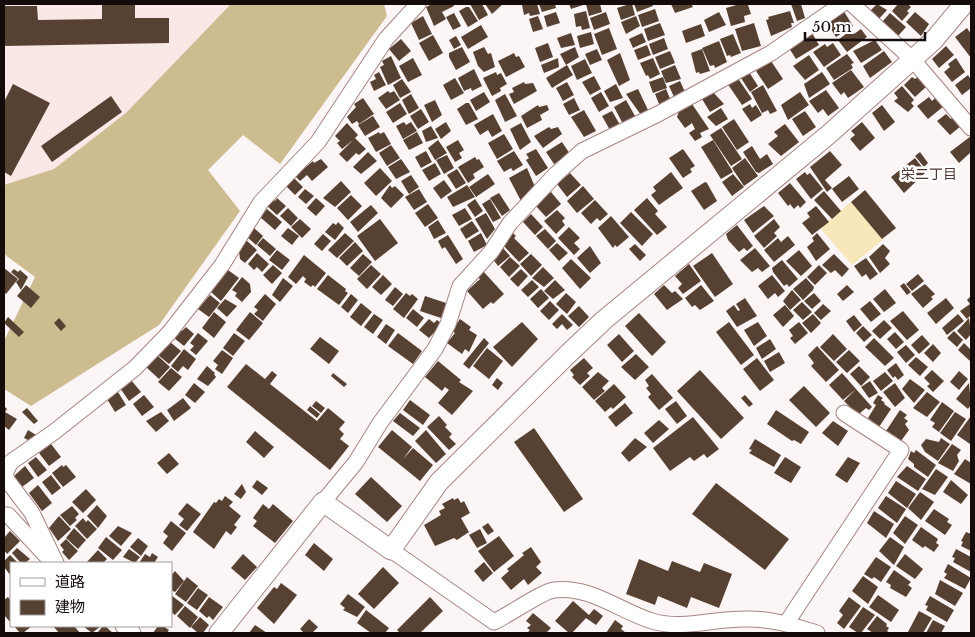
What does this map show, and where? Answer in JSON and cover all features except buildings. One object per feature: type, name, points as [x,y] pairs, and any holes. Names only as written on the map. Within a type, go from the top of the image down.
[{"type":"street","points":[[55,562],[32,513],[7,480],[5,473],[11,462],[54,432],[135,368],[169,333],[222,265],[261,202],[318,142],[386,40],[418,4]]},
{"type":"street","points":[[219,633],[356,462],[380,423],[435,349],[448,324],[460,286],[491,252],[510,223],[556,174],[582,151],[658,114],[771,53],[842,4]]},
{"type":"street","points":[[852,4],[913,60],[971,128]]},
{"type":"street","points":[[391,550],[439,482],[566,355],[611,314],[828,135],[933,42],[964,4]]},
{"type":"street","points":[[787,622],[901,450],[844,413]]},
{"type":"street","points":[[323,502],[494,622],[552,590],[593,595],[652,621],[675,624],[705,624],[741,619],[769,619],[787,622],[817,633]]},
{"type":"street","points":[[4,515],[8,514],[54,562]]},
{"type":"shaded area","points":[[4,4],[238,4],[90,151],[4,197]]},
{"type":"shaded area","points":[[231,4],[384,4],[387,16],[280,164],[243,135],[208,170],[240,211],[159,325],[31,406],[4,389],[4,341],[35,277],[4,254],[4,185],[54,169],[126,113]]},
{"type":"shaded area","points":[[852,201],[884,239],[852,265],[820,228]]},
{"type":"district","name":"栄二丁目","points":[[929,174]]}]
